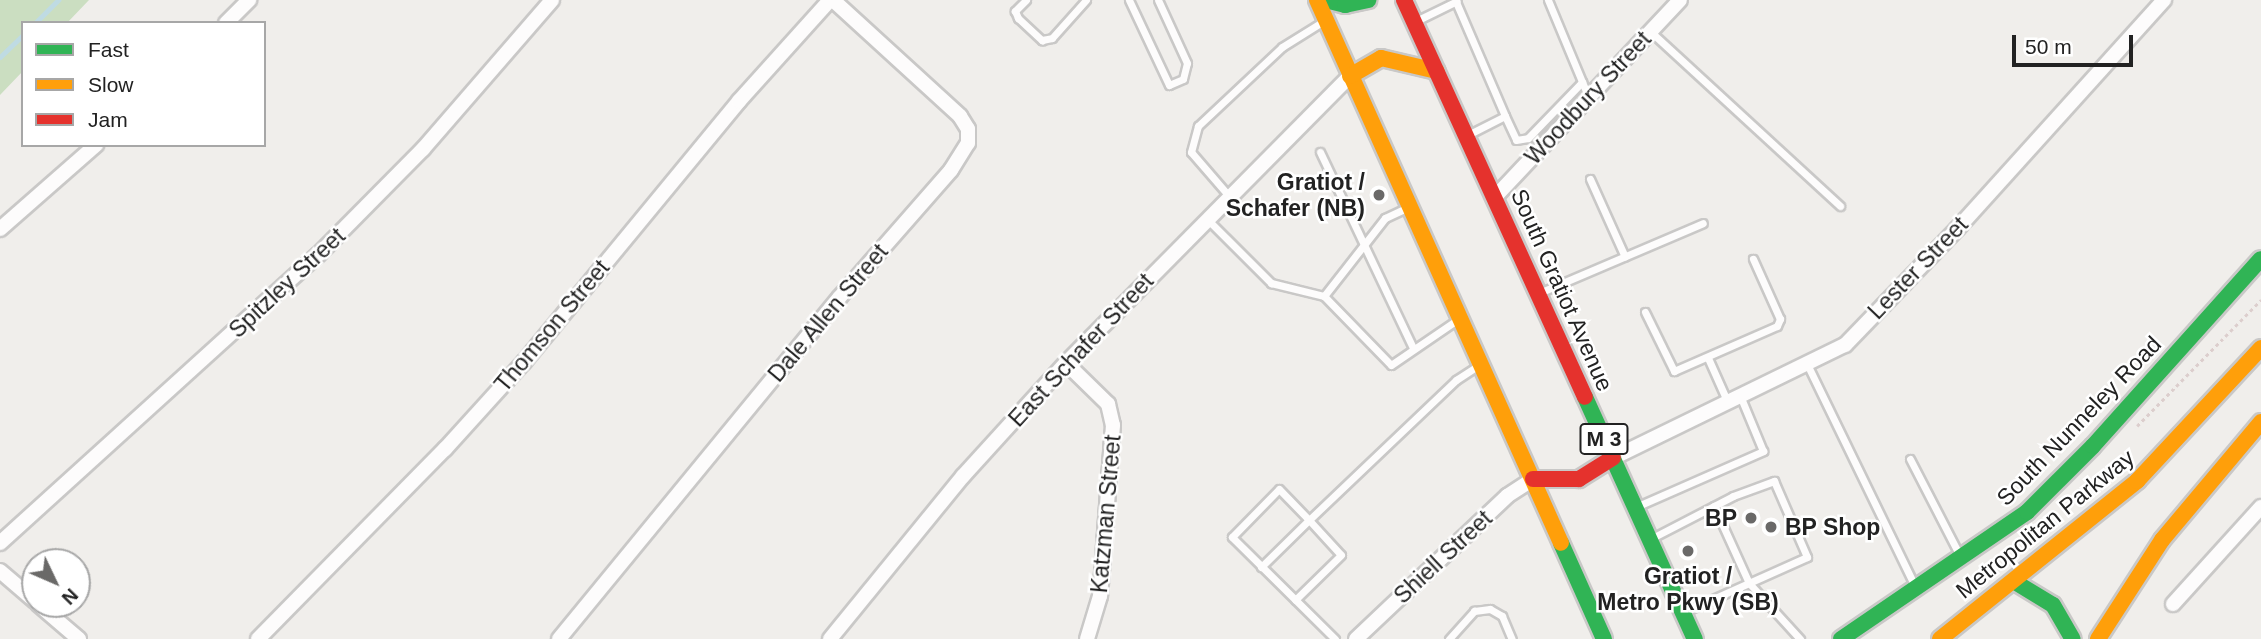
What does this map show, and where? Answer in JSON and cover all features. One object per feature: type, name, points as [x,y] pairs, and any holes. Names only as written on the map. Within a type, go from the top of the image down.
[{"type":"main road","points":[[1317,0],[1604,639]]},
{"type":"main road","points":[[1325,0],[1345,5],[1368,0]]},
{"type":"main road","name":"South Gratiot Avenue","points":[[1404,0],[1695,639]]},
{"type":"main road","points":[[1350,76],[1381,58],[1437,71]]},
{"type":"main road","name":"South Nunneley Road","points":[[1841,639],[1961,560],[2049,492],[2261,258]]},
{"type":"main road","name":"Metropolitan Parkway","points":[[1940,639],[2015,582],[2137,481],[2261,348]]},
{"type":"main road","points":[[2098,639],[2162,540],[2261,422]]},
{"type":"main road","points":[[1533,478],[1579,479],[1613,458]]},
{"type":"main road","points":[[2015,582],[2053,605],[2073,639]]},
{"type":"street","points":[[228,21],[249,0]]},
{"type":"street","name":"Spitzley Street","points":[[0,543],[327,246],[423,149],[552,0]]},
{"type":"street","name":"Thomson Street","points":[[258,639],[446,449],[524,362],[738,100],[832,0]]},
{"type":"street","name":"Dale Allen Street","points":[[559,639],[839,298],[951,170],[968,143],[968,129],[960,116],[832,0]]},
{"type":"street","name":"Woodbury Street","points":[[1495,197],[1680,0]]},
{"type":"street","name":"Lester Street","points":[[1613,458],[1808,366],[1845,345],[1920,268],[2164,0]]},
{"type":"street","name":"East Schafer Street","points":[[830,639],[963,476],[1066,363],[1206,218],[1350,76]]},
{"type":"street","points":[[0,229],[94,147]]},
{"type":"street","name":"Katzman Street","points":[[1066,363],[1108,404],[1113,425],[1100,596],[1087,639]]},
{"type":"street","name":"Shiell Street","points":[[1356,639],[1507,496],[1533,478]]},
{"type":"street","points":[[2173,604],[2261,507]]},
{"type":"street","points":[[0,571],[21,589]]},
{"type":"street","points":[[54,618],[79,639]]},
{"type":"lane","points":[[1026,0],[1015,11],[1018,18],[1042,40],[1052,38],[1086,0]]},
{"type":"lane","points":[[1129,0],[1169,85],[1183,79],[1187,63],[1158,0]]},
{"type":"lane","points":[[1548,0],[1589,97]]},
{"type":"lane","points":[[1414,22],[1457,1],[1516,140],[1528,138],[1582,82]]},
{"type":"lane","points":[[1229,196],[1191,152],[1192,140],[1198,127],[1282,47],[1325,19]]},
{"type":"lane","points":[[1651,32],[1840,206]]},
{"type":"lane","points":[[1467,136],[1505,116]]},
{"type":"lane","points":[[1528,138],[1538,150]]},
{"type":"lane","points":[[1320,152],[1413,348]]},
{"type":"lane","points":[[1590,180],[1625,257]]},
{"type":"lane","points":[[1324,296],[1385,218],[1409,206]]},
{"type":"lane","points":[[1206,218],[1271,283],[1324,296],[1391,365],[1460,318]]},
{"type":"lane","points":[[1539,294],[1703,223]]},
{"type":"lane","points":[[1645,312],[1671,369],[1708,358],[1780,323],[1753,259]]},
{"type":"lane","points":[[1636,507],[1763,451],[1708,358]]},
{"type":"lane","points":[[1261,567],[1456,380],[1481,363]]},
{"type":"lane","points":[[1808,366],[1917,590]]},
{"type":"lane","points":[[1910,459],[1961,560]]},
{"type":"lane","points":[[1650,539],[1714,506],[1774,481],[1807,557],[1683,612]]},
{"type":"lane","points":[[1295,600],[1341,555],[1279,489],[1232,537],[1261,567],[1335,639]]},
{"type":"lane","points":[[1714,506],[1749,583],[1800,639]]},
{"type":"lane","points":[[1449,639],[1474,611],[1490,609],[1502,616],[1512,639]]},
{"type":"green space","points":[[0,0],[89,0],[69,21],[21,21],[21,73],[0,95]]},
{"type":"waterway","points":[[37,21],[58,0]]},
{"type":"waterway","points":[[0,57],[21,37]]},
{"type":"traffic: fast","points":[[1325,0],[1345,5],[1368,0]]},
{"type":"traffic: fast","points":[[1841,639],[2027,512],[2093,446],[2261,259]]},
{"type":"traffic: fast","points":[[1585,397],[1695,639]]},
{"type":"traffic: fast","points":[[1561,543],[1604,639]]},
{"type":"traffic: fast","points":[[2015,582],[2053,605],[2073,639]]},
{"type":"traffic: slow","points":[[1317,0],[1561,543]]},
{"type":"traffic: slow","points":[[1350,76],[1381,58],[1437,71]]},
{"type":"traffic: slow","points":[[1940,639],[2137,481],[2261,348]]},
{"type":"traffic: slow","points":[[2098,639],[2162,540],[2261,422]]},
{"type":"traffic: jam","points":[[1404,0],[1585,397]]},
{"type":"traffic: jam","points":[[1533,479],[1579,479],[1613,458]]},
{"type":"place","name":"Gratiot / Schafer (NB)","points":[[1379,195]]},
{"type":"place","name":"BP","points":[[1751,518]]},
{"type":"place","name":"BP Shop","points":[[1771,527]]},
{"type":"place","name":"Gratiot / Metro Pkwy (SB)","points":[[1688,551]]}]
